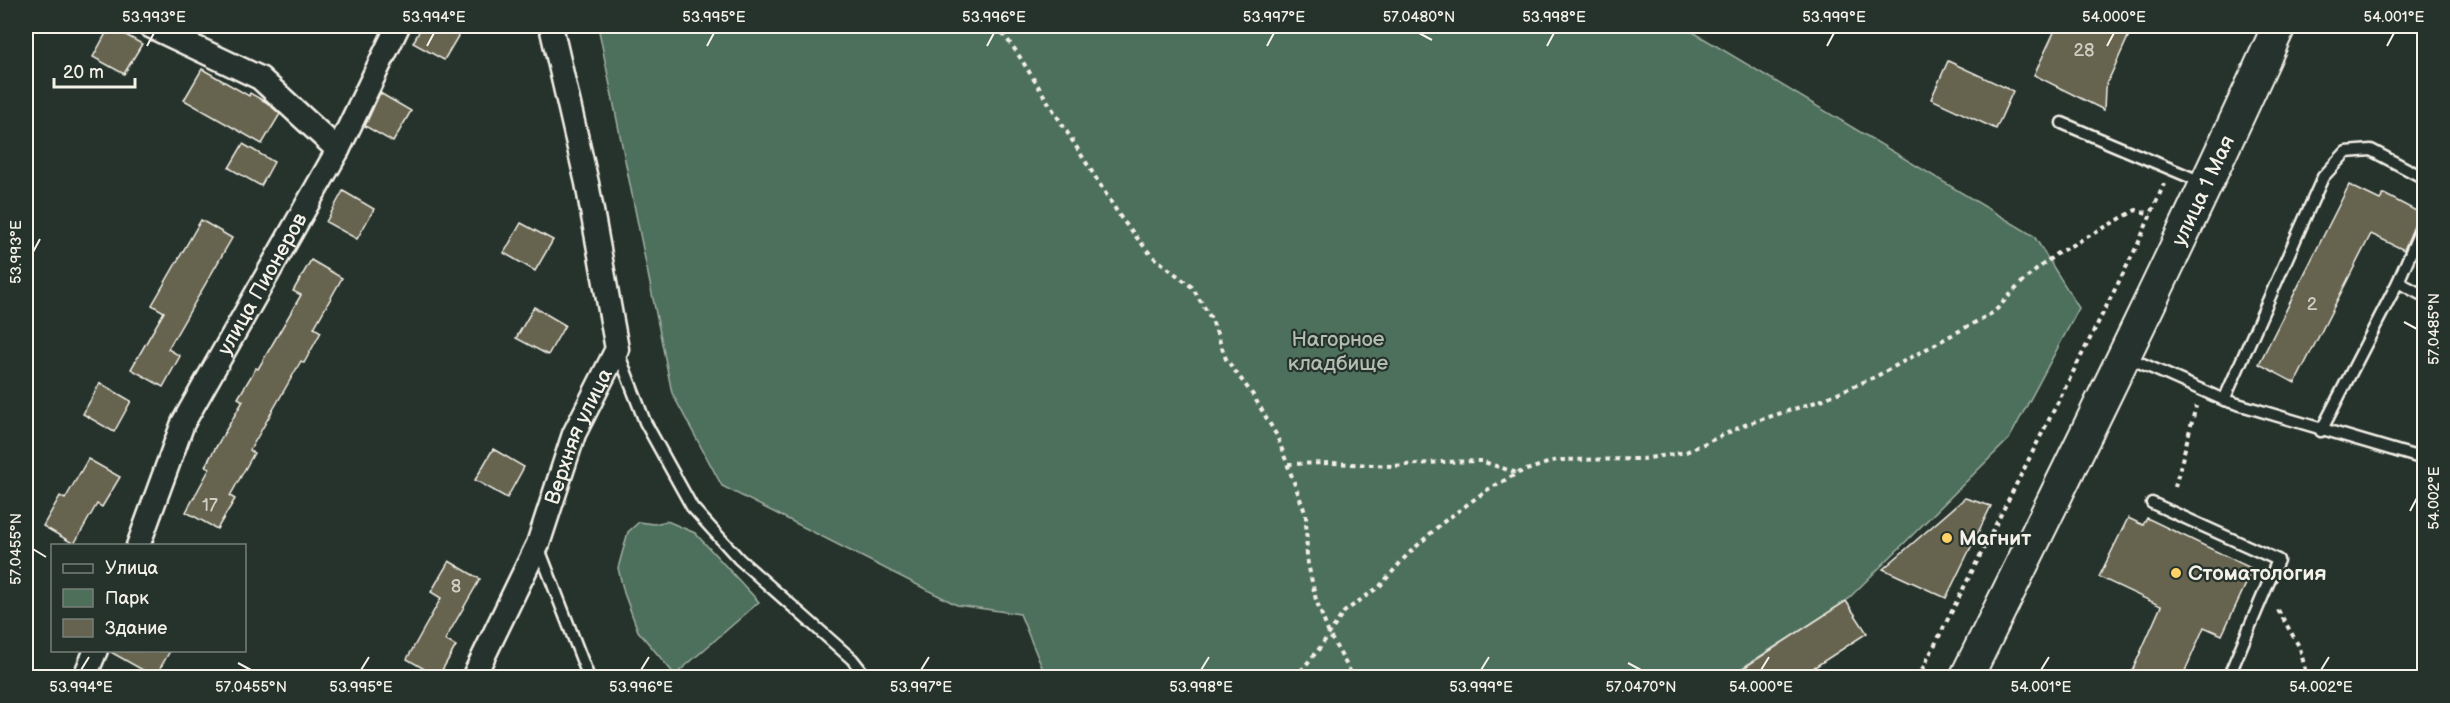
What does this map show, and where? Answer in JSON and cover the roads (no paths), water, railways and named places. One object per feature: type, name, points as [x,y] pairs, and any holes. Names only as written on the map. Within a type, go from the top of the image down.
[{"type":"main road","name":"улица 1 Мая","points":[[1966,678],[2125,356],[2279,26]]},
{"type":"street","points":[[150,26],[260,78],[338,150]]},
{"type":"street","name":"улица Пионеров","points":[[139,544],[183,423],[338,150],[398,26]]},
{"type":"street","name":"Верхняя улица","points":[[472,678],[538,544],[574,434],[617,349],[587,183],[551,26]]},
{"type":"street","points":[[84,678],[96,652]]},
{"type":"lane","points":[[2062,123],[2207,184]]},
{"type":"lane","points":[[2224,400],[2323,177],[2338,160],[2346,152],[2371,150],[2424,178]]},
{"type":"lane","points":[[2321,431],[2398,282],[2424,222]]},
{"type":"lane","points":[[2398,282],[2424,296]]},
{"type":"lane","points":[[617,349],[645,422],[692,507],[739,559],[852,660],[867,678]]},
{"type":"lane","points":[[2125,356],[2224,400],[2321,431],[2424,459]]},
{"type":"lane","points":[[2152,503],[2278,560],[2228,678]]},
{"type":"lane","points":[[538,544],[589,678]]},
{"type":"place","name":"Магнит","points":[[1947,538]]},
{"type":"place","name":"Стоматология","points":[[2176,573]]},
{"type":"park label","name":"Нагорное кладбище","points":[[1338,351]]}]
